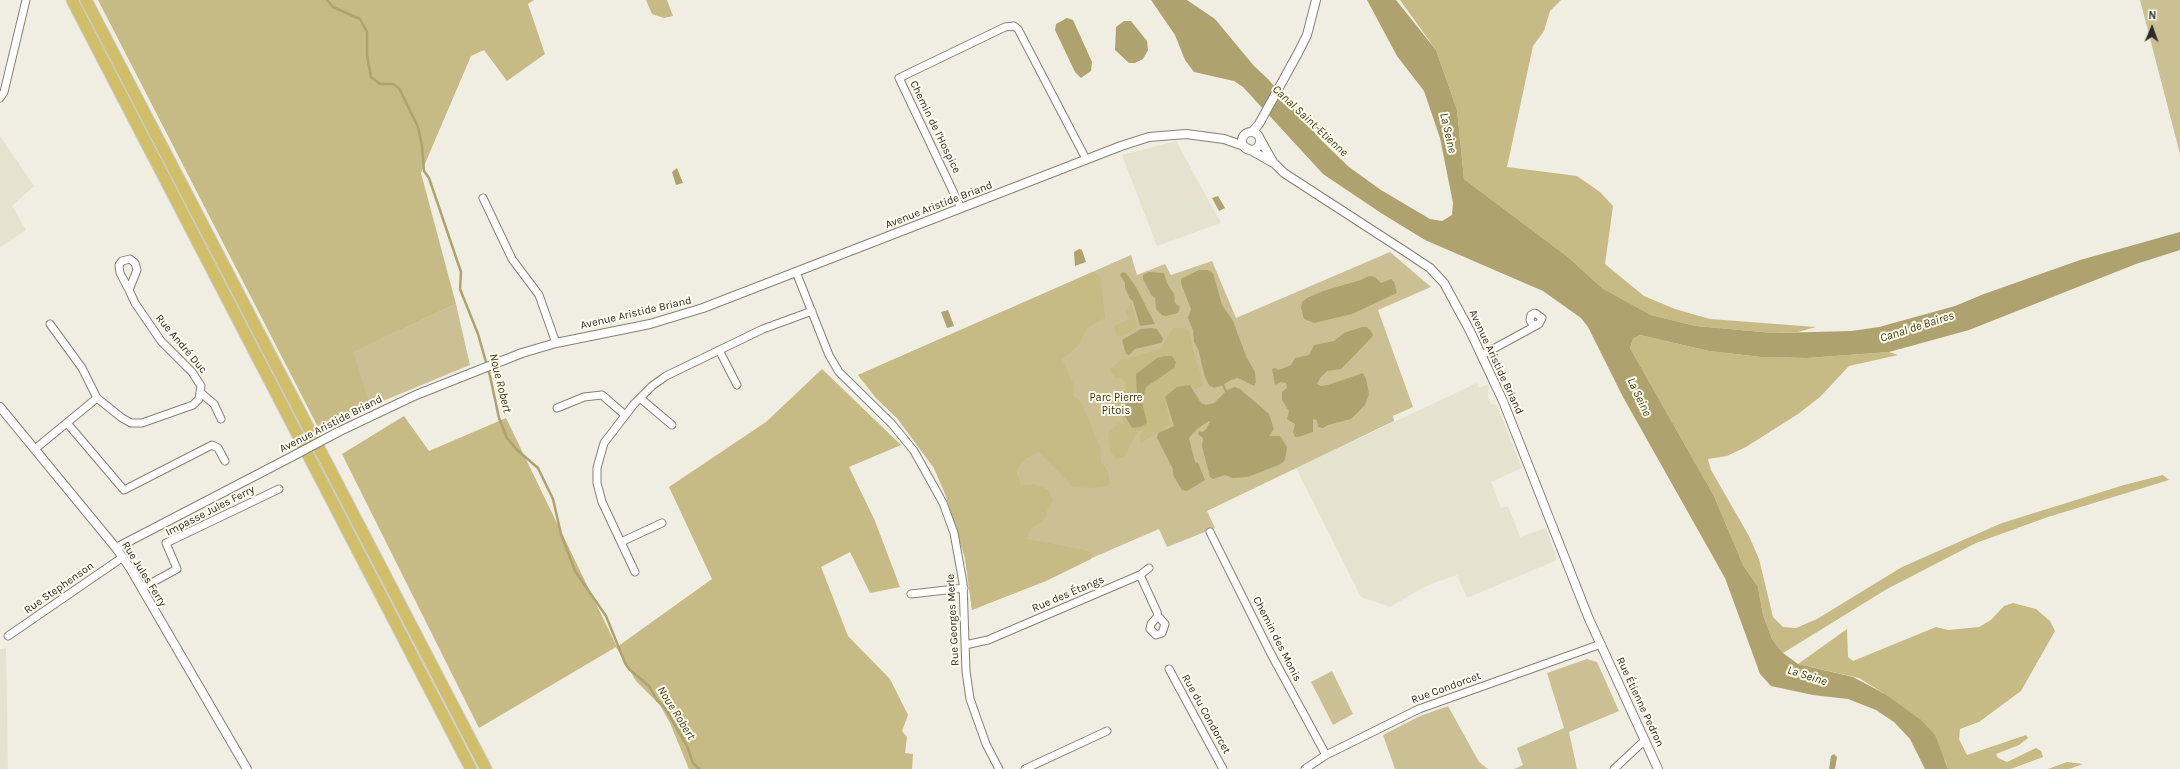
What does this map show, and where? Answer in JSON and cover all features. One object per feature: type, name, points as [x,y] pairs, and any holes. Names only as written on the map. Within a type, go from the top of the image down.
[{"type":"highway","points":[[72,0],[471,769]]},
{"type":"highway","points":[[86,0],[486,769]]},
{"type":"street","points":[[0,98],[4,92],[26,0]]},
{"type":"street","points":[[1243,136],[1245,147],[1256,148],[1260,122],[1307,35],[1316,0]]},
{"type":"street","name":"Chemin de l'Hospice","points":[[961,208],[899,78],[1005,27],[1014,26],[1018,29],[1086,159]]},
{"type":"street","name":"Avenue Aristide Briand","points":[[116,548],[338,432],[404,401],[482,368],[522,353],[556,343],[674,318],[1086,159],[1142,140],[1166,134],[1186,134],[1224,139],[1245,147],[1274,164],[1284,173],[1430,268],[1444,283],[1453,297],[1482,355],[1503,401],[1589,619],[1602,644]]},
{"type":"street","name":"Avenue Aristide Briand","points":[[1224,139],[1243,136],[1257,136],[1274,164]]},
{"type":"street","points":[[483,198],[512,259],[539,295],[556,343]]},
{"type":"street","name":"Rue Georges Merle","points":[[796,272],[829,355],[839,372],[892,424],[914,451],[930,477],[943,503],[954,533],[964,588],[965,645],[970,699],[982,732],[999,769]]},
{"type":"street","name":"Rue André Duc","points":[[129,290],[147,322],[161,341],[192,372],[201,386],[201,393],[214,404],[221,419]]},
{"type":"street","points":[[635,572],[602,502],[597,483],[597,468],[604,443],[640,398],[666,376],[763,329],[812,311]]},
{"type":"street","points":[[50,324],[78,362],[97,398],[122,418],[131,423],[142,423],[193,406],[201,393]]},
{"type":"street","points":[[1482,355],[1536,325]]},
{"type":"street","points":[[719,350],[737,385]]},
{"type":"street","points":[[557,408],[584,397],[602,395],[625,415]]},
{"type":"street","points":[[35,449],[97,398]]},
{"type":"street","points":[[640,398],[672,425]]},
{"type":"street","name":"Rue Jules Ferry","points":[[0,407],[123,557],[247,769]]},
{"type":"street","points":[[66,423],[124,490],[212,445],[218,448],[225,461]]},
{"type":"street","name":"Impasse Jules Ferry","points":[[142,588],[176,569],[166,543],[279,489]]},
{"type":"street","points":[[621,542],[662,524]]},
{"type":"street","name":"Chemin des Monis","points":[[1210,532],[1270,652],[1326,755]]},
{"type":"street","name":"Rue Stephenson","points":[[8,636],[123,557]]},
{"type":"street","name":"Rue des Étangs","points":[[965,645],[988,640],[1140,575],[1149,568]]},
{"type":"street","points":[[1140,575],[1157,614]]},
{"type":"street","points":[[911,594],[964,588]]},
{"type":"street","name":"Rue Étienne Pedron","points":[[1602,644],[1658,769]]},
{"type":"street","name":"Rue Condorcet","points":[[1305,769],[1326,755],[1419,709],[1602,644]]},
{"type":"street","name":"Rue du Condorcet","points":[[1169,669],[1223,769]]},
{"type":"street","points":[[1025,769],[1107,731]]},
{"type":"street","points":[[1614,769],[1645,740]]},
{"type":"shaded area","points":[[98,0],[534,0],[528,4],[545,54],[507,81],[484,50],[471,56],[421,173],[456,304],[353,352],[371,406],[320,431]]},
{"type":"shaded area","points":[[646,0],[667,0],[673,16],[664,18],[652,14]]},
{"type":"shaded area","points":[[1400,0],[1561,0],[1550,11],[1544,31],[1533,46],[1507,167],[1577,176],[1600,192],[1613,206],[1605,264],[1644,296],[1675,309],[1710,319],[1816,327],[1798,332],[1773,333],[1696,326],[1651,315],[1602,288],[1568,257],[1464,179],[1457,110],[1436,50]]},
{"type":"shaded area","points":[[0,136],[34,186],[12,206],[26,230],[0,247]]},
{"type":"shaded area","points":[[1176,141],[1221,223],[1157,246],[1122,155]]},
{"type":"shaded area","points":[[1093,272],[1101,277],[1105,318],[1087,328],[1079,345],[1062,359],[1074,386],[1073,395],[1081,402],[1100,447],[1101,462],[1108,472],[1110,484],[1104,487],[1093,488],[1073,487],[1039,452],[1025,459],[1016,470],[1021,485],[1034,484],[1048,490],[1053,501],[1047,511],[1046,518],[1031,528],[1027,539],[1084,550],[1092,553],[1091,559],[1046,581],[972,610],[965,558],[946,496],[934,468],[897,418],[876,398],[858,375]]},
{"type":"shaded area","points":[[1131,304],[1138,327],[1120,337],[1116,334],[1114,326],[1130,319],[1126,313]]},
{"type":"shaded area","points":[[1173,328],[1185,328],[1190,333],[1193,349],[1202,378],[1202,386],[1196,389],[1190,385],[1168,394],[1165,397],[1170,424],[1141,443],[1140,434],[1145,429],[1137,432],[1124,457],[1117,459],[1111,453],[1108,434],[1118,423],[1125,425],[1116,400],[1117,395],[1125,391],[1127,385],[1121,377],[1116,379],[1110,369],[1124,358],[1127,359],[1162,348]]},
{"type":"shaded area","points":[[1640,335],[1709,351],[1761,357],[1807,358],[1889,352],[1898,355],[1849,366],[1820,397],[1798,414],[1746,447],[1727,456],[1708,459],[1711,470],[1749,536],[1759,559],[1773,617],[1783,627],[1796,628],[1817,619],[1902,567],[2002,523],[2124,485],[2163,475],[2169,480],[2048,517],[1976,543],[1887,589],[1783,653],[1772,639],[1763,615],[1758,587],[1743,565],[1714,496],[1630,348],[1633,339]]},
{"type":"shaded area","points":[[822,369],[901,445],[849,467],[875,521],[900,587],[870,593],[850,552],[821,567],[848,636],[890,679],[908,715],[902,731],[907,737],[905,753],[913,754],[912,769],[689,769],[670,723],[660,705],[636,681],[616,647],[479,728],[342,454],[404,416],[429,451],[506,418],[617,647],[712,579],[669,487],[766,422]]},
{"type":"shaded area","points":[[1477,383],[1479,388],[1489,384],[1488,396],[1491,404],[1497,405],[1522,468],[1491,482],[1501,508],[1508,506],[1520,537],[1546,528],[1557,560],[1467,598],[1457,575],[1426,586],[1390,607],[1361,597],[1296,468]]},
{"type":"shaded area","points":[[2013,603],[2036,609],[2050,621],[2055,631],[2021,691],[1979,722],[1960,729],[1959,739],[1967,755],[2026,735],[2028,738],[2019,745],[1996,754],[1998,758],[2007,762],[2036,748],[2041,751],[2043,757],[2011,769],[1948,769],[1945,760],[1885,694],[1859,678],[1798,664],[1847,629],[1848,657],[1853,661],[1936,627],[1948,630],[1979,627],[1991,620],[2004,606]]},
{"type":"shaded area","points":[[6,648],[8,769],[0,769],[0,649]]},
{"type":"shaded area","points":[[2067,762],[2083,764],[2069,769],[2048,769]]},
{"type":"green space","points":[[2140,0],[2180,0],[2180,154]]},
{"type":"green space","name":"Parc Pierre Pitois","points":[[1390,252],[1431,287],[1378,310],[1413,407],[1393,416],[1394,421],[1207,511],[1215,528],[1167,547],[1159,529],[972,610],[965,558],[946,496],[934,468],[897,418],[876,398],[858,375],[1131,255],[1137,275],[1165,264],[1171,275],[1212,261],[1236,318]]},
{"type":"green space","points":[[456,304],[470,365],[371,406],[352,352]]},
{"type":"green space","points":[[1587,659],[1597,662],[1619,711],[1569,732],[1577,769],[1514,769],[1523,765],[1517,748],[1564,728],[1547,673]]},
{"type":"green space","points":[[1332,671],[1353,714],[1333,725],[1311,682]]},
{"type":"green space","points":[[1448,706],[1479,762],[1488,769],[1395,769],[1383,735],[1420,716]]},
{"type":"water","points":[[1151,0],[1187,0],[1215,19],[1254,66],[1268,79],[1321,140],[1349,167],[1381,190],[1430,219],[1442,221],[1452,215],[1453,203],[1440,138],[1424,91],[1397,56],[1367,0],[1396,0],[1436,50],[1457,110],[1464,179],[1568,257],[1602,288],[1651,315],[1696,326],[1773,333],[1851,331],[1879,327],[1955,306],[1984,294],[2080,260],[2180,232],[2180,250],[2136,264],[1969,330],[1889,352],[1807,358],[1761,357],[1709,351],[1640,335],[1633,339],[1630,348],[1714,496],[1743,565],[1758,587],[1763,615],[1772,639],[1783,653],[1798,664],[1853,677],[1885,694],[1921,720],[1935,735],[1948,769],[1925,769],[1910,739],[1894,722],[1876,710],[1848,699],[1813,695],[1771,686],[1760,674],[1725,578],[1623,397],[1588,327],[1581,318],[1543,291],[1425,240],[1381,213],[1323,174],[1243,87],[1234,81],[1194,72],[1185,60],[1175,35]]},
{"type":"water","points":[[1067,18],[1073,20],[1092,62],[1091,71],[1081,78],[1075,72],[1055,30],[1056,24]]},
{"type":"water","points":[[1124,21],[1131,21],[1147,41],[1148,50],[1143,59],[1135,63],[1129,63],[1115,50],[1116,27]]},
{"type":"water","points":[[677,168],[683,183],[676,185],[672,172]]},
{"type":"water","points":[[1218,196],[1225,208],[1219,211],[1212,198]]},
{"type":"water","points":[[1079,249],[1082,250],[1086,262],[1075,266],[1074,252]]},
{"type":"water","points":[[1199,270],[1208,270],[1213,273],[1222,305],[1233,321],[1246,356],[1255,372],[1256,382],[1254,386],[1238,378],[1214,388],[1209,385],[1205,377],[1198,349],[1194,342],[1193,330],[1188,318],[1191,309],[1181,283],[1181,279]]},
{"type":"water","points":[[1122,272],[1126,273],[1136,287],[1155,324],[1140,326],[1133,301],[1130,299],[1125,288],[1125,283],[1120,275]]},
{"type":"water","points":[[1149,272],[1164,273],[1167,283],[1174,294],[1175,303],[1180,307],[1178,313],[1166,316],[1162,315],[1156,309],[1155,298],[1152,296],[1143,279],[1143,275]]},
{"type":"water","points":[[1369,276],[1375,277],[1381,283],[1391,279],[1394,282],[1397,293],[1352,314],[1314,323],[1304,319],[1301,308],[1302,302],[1307,298],[1323,291],[1361,280]]},
{"type":"water","points":[[948,310],[954,326],[947,328],[941,312]]},
{"type":"water","points":[[1362,327],[1367,327],[1370,330],[1373,335],[1372,337],[1341,369],[1327,371],[1320,378],[1317,384],[1321,386],[1328,385],[1363,373],[1366,379],[1369,394],[1365,405],[1351,419],[1328,425],[1323,428],[1318,427],[1317,420],[1313,419],[1313,432],[1295,437],[1293,432],[1295,424],[1287,419],[1289,411],[1282,400],[1282,392],[1287,388],[1286,383],[1281,382],[1275,385],[1272,369],[1275,368],[1279,370],[1291,365],[1295,358],[1309,355],[1314,345],[1334,341],[1344,333]]},
{"type":"water","points":[[1141,329],[1157,329],[1163,339],[1161,343],[1135,349],[1129,355],[1126,354],[1122,340]]},
{"type":"water","points":[[1172,356],[1176,362],[1174,368],[1146,387],[1142,402],[1147,423],[1140,427],[1132,428],[1125,416],[1125,405],[1137,395],[1136,374],[1157,358]]},
{"type":"water","points":[[1190,385],[1201,403],[1206,405],[1214,403],[1226,391],[1234,387],[1240,389],[1269,414],[1274,429],[1269,436],[1281,437],[1287,447],[1285,460],[1281,464],[1248,477],[1233,478],[1225,475],[1213,479],[1210,477],[1202,446],[1203,438],[1198,434],[1199,431],[1203,432],[1206,429],[1210,422],[1209,421],[1197,429],[1189,438],[1195,462],[1198,463],[1205,480],[1187,491],[1182,490],[1173,475],[1173,469],[1157,438],[1158,433],[1174,426],[1165,397],[1177,387]]},
{"type":"water","points":[[1834,754],[1837,757],[1835,769],[1829,769],[1831,756]]},
{"type":"waterway","name":"Noue Robert","points":[[327,0],[333,7],[360,19],[367,32],[367,55],[371,77],[380,84],[393,84],[399,88],[418,127],[422,146],[424,171],[429,178],[461,272],[460,289],[478,334],[490,376],[499,418],[507,438],[516,449],[538,468],[553,499],[561,534],[575,571],[606,616],[625,663],[629,669],[649,686],[657,700],[665,708],[687,746],[693,763],[699,769]]},
{"type":"waterway","points":[[1223,385],[1226,391]]},
{"type":"water label","name":"Canal Saint-Etienne","points":[[1310,121]]},
{"type":"water label","name":"La Seine","points":[[1448,133]]},
{"type":"water label","name":"Canal de Baires","points":[[1917,327]]},
{"type":"water label","name":"La Seine","points":[[1639,397]]},
{"type":"water label","name":"La Seine","points":[[1807,676]]}]
